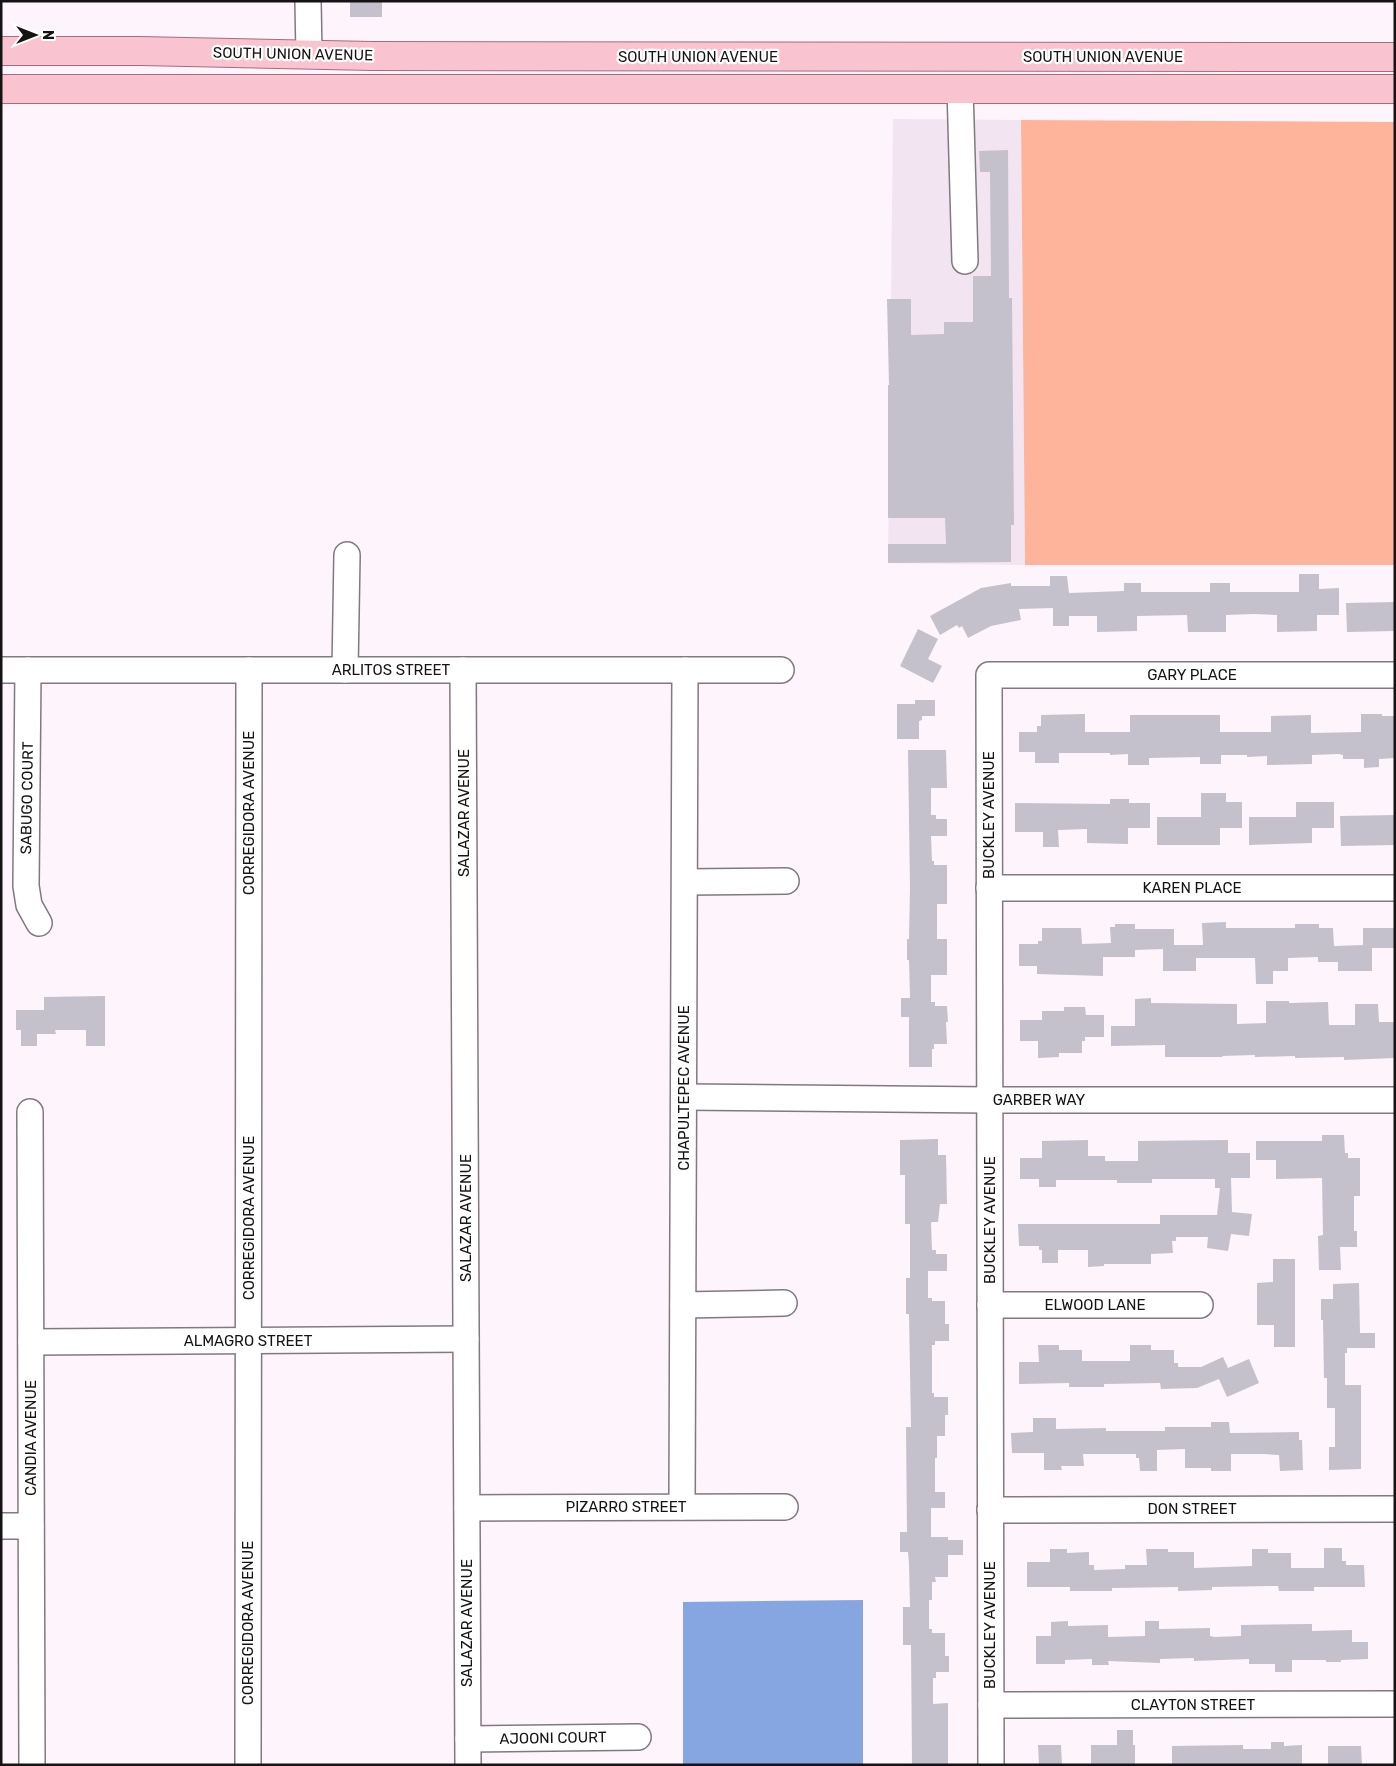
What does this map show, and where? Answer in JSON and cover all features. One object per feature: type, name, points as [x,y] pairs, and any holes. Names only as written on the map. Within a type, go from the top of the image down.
[{"type":"main road","name":"SOUTH UNION AVENUE","points":[[1,51],[140,51],[309,55],[917,58],[1104,56],[1395,57]]},
{"type":"main road","points":[[1,65],[51,51]]},
{"type":"main road","points":[[960,88],[974,74],[1086,73],[1104,56]]},
{"type":"main road","points":[[744,88],[761,74],[892,73],[917,58]]},
{"type":"main road","name":"SOUTH UNION AVENUE","points":[[1,88],[1395,89]]},
{"type":"street","points":[[308,1],[309,55]]},
{"type":"street","points":[[960,88],[965,261]]},
{"type":"street","points":[[345,670],[346,555]]},
{"type":"street","name":"ARLITOS STREET","points":[[1,670],[781,670]]},
{"type":"street","name":"SABUGO COURT","points":[[28,670],[26,886],[29,905],[39,923]]},
{"type":"street","name":"CORREGIDORA AVENUE","points":[[248,1765],[249,670]]},
{"type":"street","name":"SALAZAR AVENUE","points":[[463,670],[468,1765]]},
{"type":"street","name":"CHAPULTEPEC AVENUE","points":[[682,1506],[685,670]]},
{"type":"street","name":"GARY PLACE","points":[[989,675],[1395,675]]},
{"type":"street","name":"BUCKLEY AVENUE","points":[[989,675],[991,1765]]},
{"type":"street","points":[[685,882],[786,881]]},
{"type":"street","name":"KAREN PLACE","points":[[989,888],[1395,888]]},
{"type":"street","name":"GARBER WAY","points":[[684,1097],[989,1100],[1395,1100]]},
{"type":"street","name":"CANDIA AVENUE","points":[[30,1112],[32,1765]]},
{"type":"street","points":[[683,1305],[784,1303]]},
{"type":"street","name":"ELWOOD LANE","points":[[990,1305],[1200,1305]]},
{"type":"street","name":"ALMAGRO STREET","points":[[31,1342],[466,1339]]},
{"type":"street","name":"PIZARRO STREET","points":[[467,1508],[785,1506]]},
{"type":"street","name":"DON STREET","points":[[990,1510],[1395,1509]]},
{"type":"street","points":[[1,1526],[31,1526]]},
{"type":"street","name":"CLAYTON STREET","points":[[990,1705],[1395,1704]]},
{"type":"street","name":"AJOONI COURT","points":[[468,1739],[638,1737]]},
{"type":"shaded area","points":[[893,119],[1021,120],[1025,565],[888,563]]},
{"type":"shaded area","points":[[1021,120],[1395,122],[1395,565],[1025,565]]},
{"type":"water","points":[[863,1600],[863,1765],[683,1765],[683,1602]]},
{"type":"building","points":[[350,1],[382,1],[382,17],[350,17]]},
{"type":"building","points":[[1008,150],[1009,298],[1012,298],[1014,525],[1011,525],[1011,562],[888,563],[888,544],[946,544],[945,518],[888,518],[889,385],[887,299],[911,299],[911,335],[944,334],[944,322],[973,322],[973,276],[991,276],[990,172],[980,172],[979,151]]},
{"type":"building","points":[[1299,574],[1319,574],[1319,589],[1339,588],[1339,615],[1317,615],[1317,631],[1277,632],[1277,615],[1254,614],[1226,615],[1226,632],[1188,632],[1187,615],[1137,616],[1137,631],[1097,632],[1097,616],[1069,616],[1069,626],[1053,626],[1053,608],[1019,609],[1021,620],[991,626],[968,638],[962,626],[959,628],[957,625],[940,635],[930,616],[981,588],[1011,583],[1011,586],[1050,586],[1050,576],[1067,576],[1069,593],[1124,591],[1124,583],[1141,583],[1141,592],[1210,592],[1210,583],[1230,583],[1230,592],[1299,592]]},
{"type":"building","points":[[1395,602],[1395,631],[1347,632],[1346,603]]},
{"type":"building","points":[[918,629],[938,639],[928,659],[942,666],[933,683],[900,666]]},
{"type":"building","points":[[915,700],[935,700],[935,716],[922,716],[922,720],[919,721],[919,739],[897,739],[897,704],[915,704]]},
{"type":"building","points":[[1085,714],[1085,732],[1130,732],[1130,715],[1220,715],[1220,732],[1271,732],[1271,716],[1311,715],[1311,733],[1361,732],[1361,714],[1382,714],[1382,716],[1395,716],[1395,758],[1379,759],[1379,767],[1364,768],[1364,759],[1343,759],[1343,755],[1339,754],[1312,755],[1312,764],[1267,765],[1267,756],[1221,755],[1221,764],[1200,764],[1200,757],[1149,758],[1149,765],[1128,765],[1128,754],[1059,753],[1059,763],[1035,763],[1035,752],[1019,752],[1019,732],[1037,732],[1037,726],[1041,726],[1041,715]]},
{"type":"building","points":[[908,750],[946,750],[947,788],[931,788],[931,815],[936,815],[936,819],[947,819],[947,836],[931,836],[932,861],[934,861],[934,865],[947,865],[947,904],[937,904],[937,939],[947,939],[947,975],[931,975],[931,1002],[935,1002],[935,1006],[947,1006],[948,1022],[946,1022],[947,1044],[934,1044],[934,1049],[932,1049],[932,1067],[909,1067],[909,1017],[901,1017],[901,998],[910,998],[909,960],[907,960],[910,888]]},
{"type":"building","points":[[1201,793],[1226,793],[1226,802],[1242,802],[1242,828],[1220,828],[1220,845],[1157,845],[1157,817],[1201,817]]},
{"type":"building","points":[[1110,799],[1129,799],[1129,803],[1150,803],[1150,828],[1128,828],[1128,844],[1087,843],[1087,829],[1058,830],[1059,847],[1043,847],[1043,832],[1015,832],[1015,803],[1110,804]]},
{"type":"building","points":[[1296,802],[1334,802],[1334,828],[1312,828],[1312,843],[1249,845],[1249,817],[1296,817]]},
{"type":"building","points":[[1395,815],[1395,845],[1341,846],[1340,816]]},
{"type":"building","points":[[1226,922],[1226,928],[1295,928],[1295,924],[1319,924],[1319,928],[1333,928],[1334,946],[1363,945],[1363,928],[1395,928],[1395,948],[1372,948],[1372,971],[1338,971],[1338,962],[1318,962],[1318,957],[1288,958],[1288,971],[1273,971],[1273,984],[1256,984],[1255,958],[1196,958],[1196,971],[1163,971],[1163,949],[1135,950],[1135,957],[1103,957],[1103,976],[1037,974],[1037,966],[1019,966],[1019,944],[1038,944],[1038,941],[1042,941],[1042,928],[1081,928],[1082,944],[1111,943],[1110,927],[1115,927],[1115,924],[1135,924],[1135,929],[1174,929],[1174,945],[1203,945],[1202,923]]},
{"type":"building","points":[[105,996],[105,1046],[86,1046],[86,1030],[55,1030],[56,1034],[37,1034],[37,1046],[21,1046],[21,1030],[16,1030],[16,1010],[44,1010],[44,997]]},
{"type":"building","points":[[1151,998],[1151,1003],[1237,1004],[1237,1024],[1266,1023],[1266,1001],[1289,1001],[1289,1003],[1328,1002],[1329,1025],[1355,1025],[1355,1004],[1378,1004],[1379,1022],[1395,1022],[1395,1058],[1344,1060],[1344,1057],[1295,1058],[1295,1056],[1255,1057],[1255,1055],[1165,1057],[1165,1045],[1111,1046],[1111,1026],[1135,1026],[1135,999]]},
{"type":"building","points":[[1064,1007],[1085,1007],[1086,1015],[1104,1015],[1104,1037],[1085,1037],[1085,1041],[1082,1041],[1082,1053],[1059,1053],[1059,1057],[1038,1058],[1038,1041],[1020,1041],[1020,1020],[1042,1020],[1042,1011],[1064,1011]]},
{"type":"building","points":[[1322,1135],[1344,1135],[1345,1153],[1348,1153],[1348,1158],[1360,1158],[1360,1196],[1354,1196],[1354,1231],[1357,1231],[1357,1247],[1340,1247],[1341,1270],[1319,1270],[1318,1236],[1323,1235],[1322,1178],[1276,1179],[1276,1160],[1256,1160],[1256,1141],[1322,1141]]},
{"type":"building","points":[[938,1139],[938,1155],[946,1155],[947,1204],[940,1204],[938,1222],[931,1223],[932,1250],[936,1250],[936,1254],[947,1254],[947,1271],[928,1271],[928,1298],[932,1298],[932,1301],[945,1301],[945,1324],[949,1324],[949,1341],[935,1341],[935,1345],[932,1345],[932,1393],[934,1393],[934,1397],[948,1397],[948,1415],[945,1415],[945,1436],[937,1436],[937,1458],[935,1458],[935,1492],[945,1492],[945,1508],[931,1508],[931,1537],[948,1537],[948,1540],[963,1540],[963,1555],[948,1555],[948,1577],[935,1577],[936,1582],[932,1582],[932,1600],[929,1600],[929,1629],[932,1629],[932,1633],[945,1633],[945,1656],[949,1656],[949,1672],[936,1672],[936,1678],[933,1678],[933,1704],[948,1703],[948,1764],[912,1765],[911,1645],[903,1645],[903,1607],[910,1607],[909,1564],[908,1552],[900,1552],[900,1532],[907,1532],[906,1427],[911,1427],[909,1314],[906,1314],[906,1278],[910,1278],[910,1224],[905,1224],[905,1175],[900,1175],[900,1140]]},
{"type":"building","points":[[1088,1140],[1088,1156],[1105,1156],[1105,1161],[1138,1161],[1138,1141],[1228,1140],[1228,1153],[1250,1153],[1250,1178],[1231,1178],[1232,1212],[1252,1214],[1249,1236],[1231,1234],[1228,1251],[1207,1248],[1208,1237],[1176,1237],[1176,1241],[1172,1241],[1173,1253],[1151,1254],[1151,1264],[1104,1264],[1104,1266],[1088,1267],[1088,1250],[1058,1250],[1058,1263],[1042,1263],[1042,1250],[1039,1250],[1039,1246],[1019,1246],[1018,1224],[1160,1224],[1160,1215],[1217,1215],[1220,1188],[1215,1188],[1215,1179],[1152,1179],[1152,1183],[1117,1183],[1117,1180],[1056,1180],[1056,1187],[1039,1187],[1039,1179],[1020,1179],[1020,1158],[1042,1158],[1042,1141]]},
{"type":"building","points":[[1273,1259],[1295,1259],[1295,1347],[1274,1347],[1274,1325],[1257,1325],[1257,1283],[1273,1282]]},
{"type":"building","points":[[1359,1283],[1360,1333],[1375,1333],[1375,1348],[1347,1348],[1347,1353],[1345,1353],[1345,1385],[1361,1385],[1361,1469],[1329,1470],[1329,1447],[1335,1447],[1335,1408],[1327,1408],[1327,1378],[1324,1378],[1321,1299],[1333,1299],[1333,1284]]},
{"type":"building","points":[[1038,1345],[1059,1345],[1059,1350],[1082,1350],[1082,1361],[1130,1361],[1130,1345],[1151,1345],[1151,1350],[1174,1350],[1174,1363],[1178,1363],[1178,1367],[1201,1367],[1223,1357],[1228,1368],[1249,1359],[1259,1383],[1227,1397],[1219,1379],[1197,1388],[1161,1389],[1160,1383],[1104,1384],[1104,1387],[1069,1387],[1069,1383],[1019,1384],[1019,1362],[1039,1362]]},
{"type":"building","points":[[1033,1418],[1056,1418],[1056,1429],[1106,1428],[1106,1431],[1165,1431],[1165,1427],[1211,1427],[1211,1422],[1229,1422],[1230,1433],[1299,1432],[1299,1440],[1302,1440],[1303,1470],[1280,1471],[1279,1455],[1263,1454],[1231,1454],[1231,1471],[1211,1471],[1211,1468],[1185,1468],[1185,1449],[1157,1450],[1157,1471],[1140,1471],[1139,1458],[1136,1458],[1136,1454],[1083,1454],[1084,1466],[1061,1466],[1062,1470],[1044,1470],[1044,1453],[1012,1453],[1011,1433],[1033,1432]]},
{"type":"building","points":[[1324,1548],[1342,1548],[1342,1561],[1346,1561],[1346,1565],[1364,1565],[1365,1587],[1314,1587],[1314,1591],[1279,1591],[1278,1586],[1212,1587],[1212,1590],[1178,1591],[1178,1587],[1112,1588],[1112,1591],[1070,1591],[1070,1587],[1027,1587],[1027,1562],[1050,1562],[1050,1549],[1067,1549],[1067,1553],[1089,1552],[1089,1565],[1094,1565],[1094,1570],[1125,1569],[1125,1565],[1147,1565],[1146,1549],[1168,1549],[1168,1552],[1194,1552],[1194,1568],[1252,1566],[1252,1549],[1268,1549],[1268,1553],[1291,1553],[1291,1568],[1324,1568]]},
{"type":"building","points":[[1068,1621],[1068,1626],[1108,1625],[1108,1637],[1145,1636],[1145,1621],[1159,1621],[1159,1629],[1210,1628],[1210,1636],[1215,1637],[1241,1636],[1241,1625],[1312,1624],[1312,1631],[1352,1630],[1352,1642],[1368,1642],[1368,1659],[1341,1660],[1341,1662],[1292,1660],[1292,1672],[1275,1672],[1275,1664],[1249,1664],[1249,1659],[1194,1661],[1194,1658],[1160,1659],[1160,1663],[1108,1661],[1109,1665],[1092,1665],[1092,1659],[1065,1660],[1065,1664],[1036,1664],[1036,1636],[1051,1636],[1051,1622]]},
{"type":"building","points":[[1117,1730],[1133,1730],[1135,1765],[1091,1765],[1091,1745],[1117,1745]]},
{"type":"building","points":[[1271,1742],[1284,1742],[1284,1746],[1302,1745],[1302,1765],[1172,1765],[1172,1746],[1243,1745],[1243,1749],[1271,1749]]},
{"type":"building","points":[[1038,1745],[1061,1745],[1062,1765],[1039,1765]]},
{"type":"building","points":[[1328,1746],[1361,1746],[1362,1765],[1328,1765]]}]
